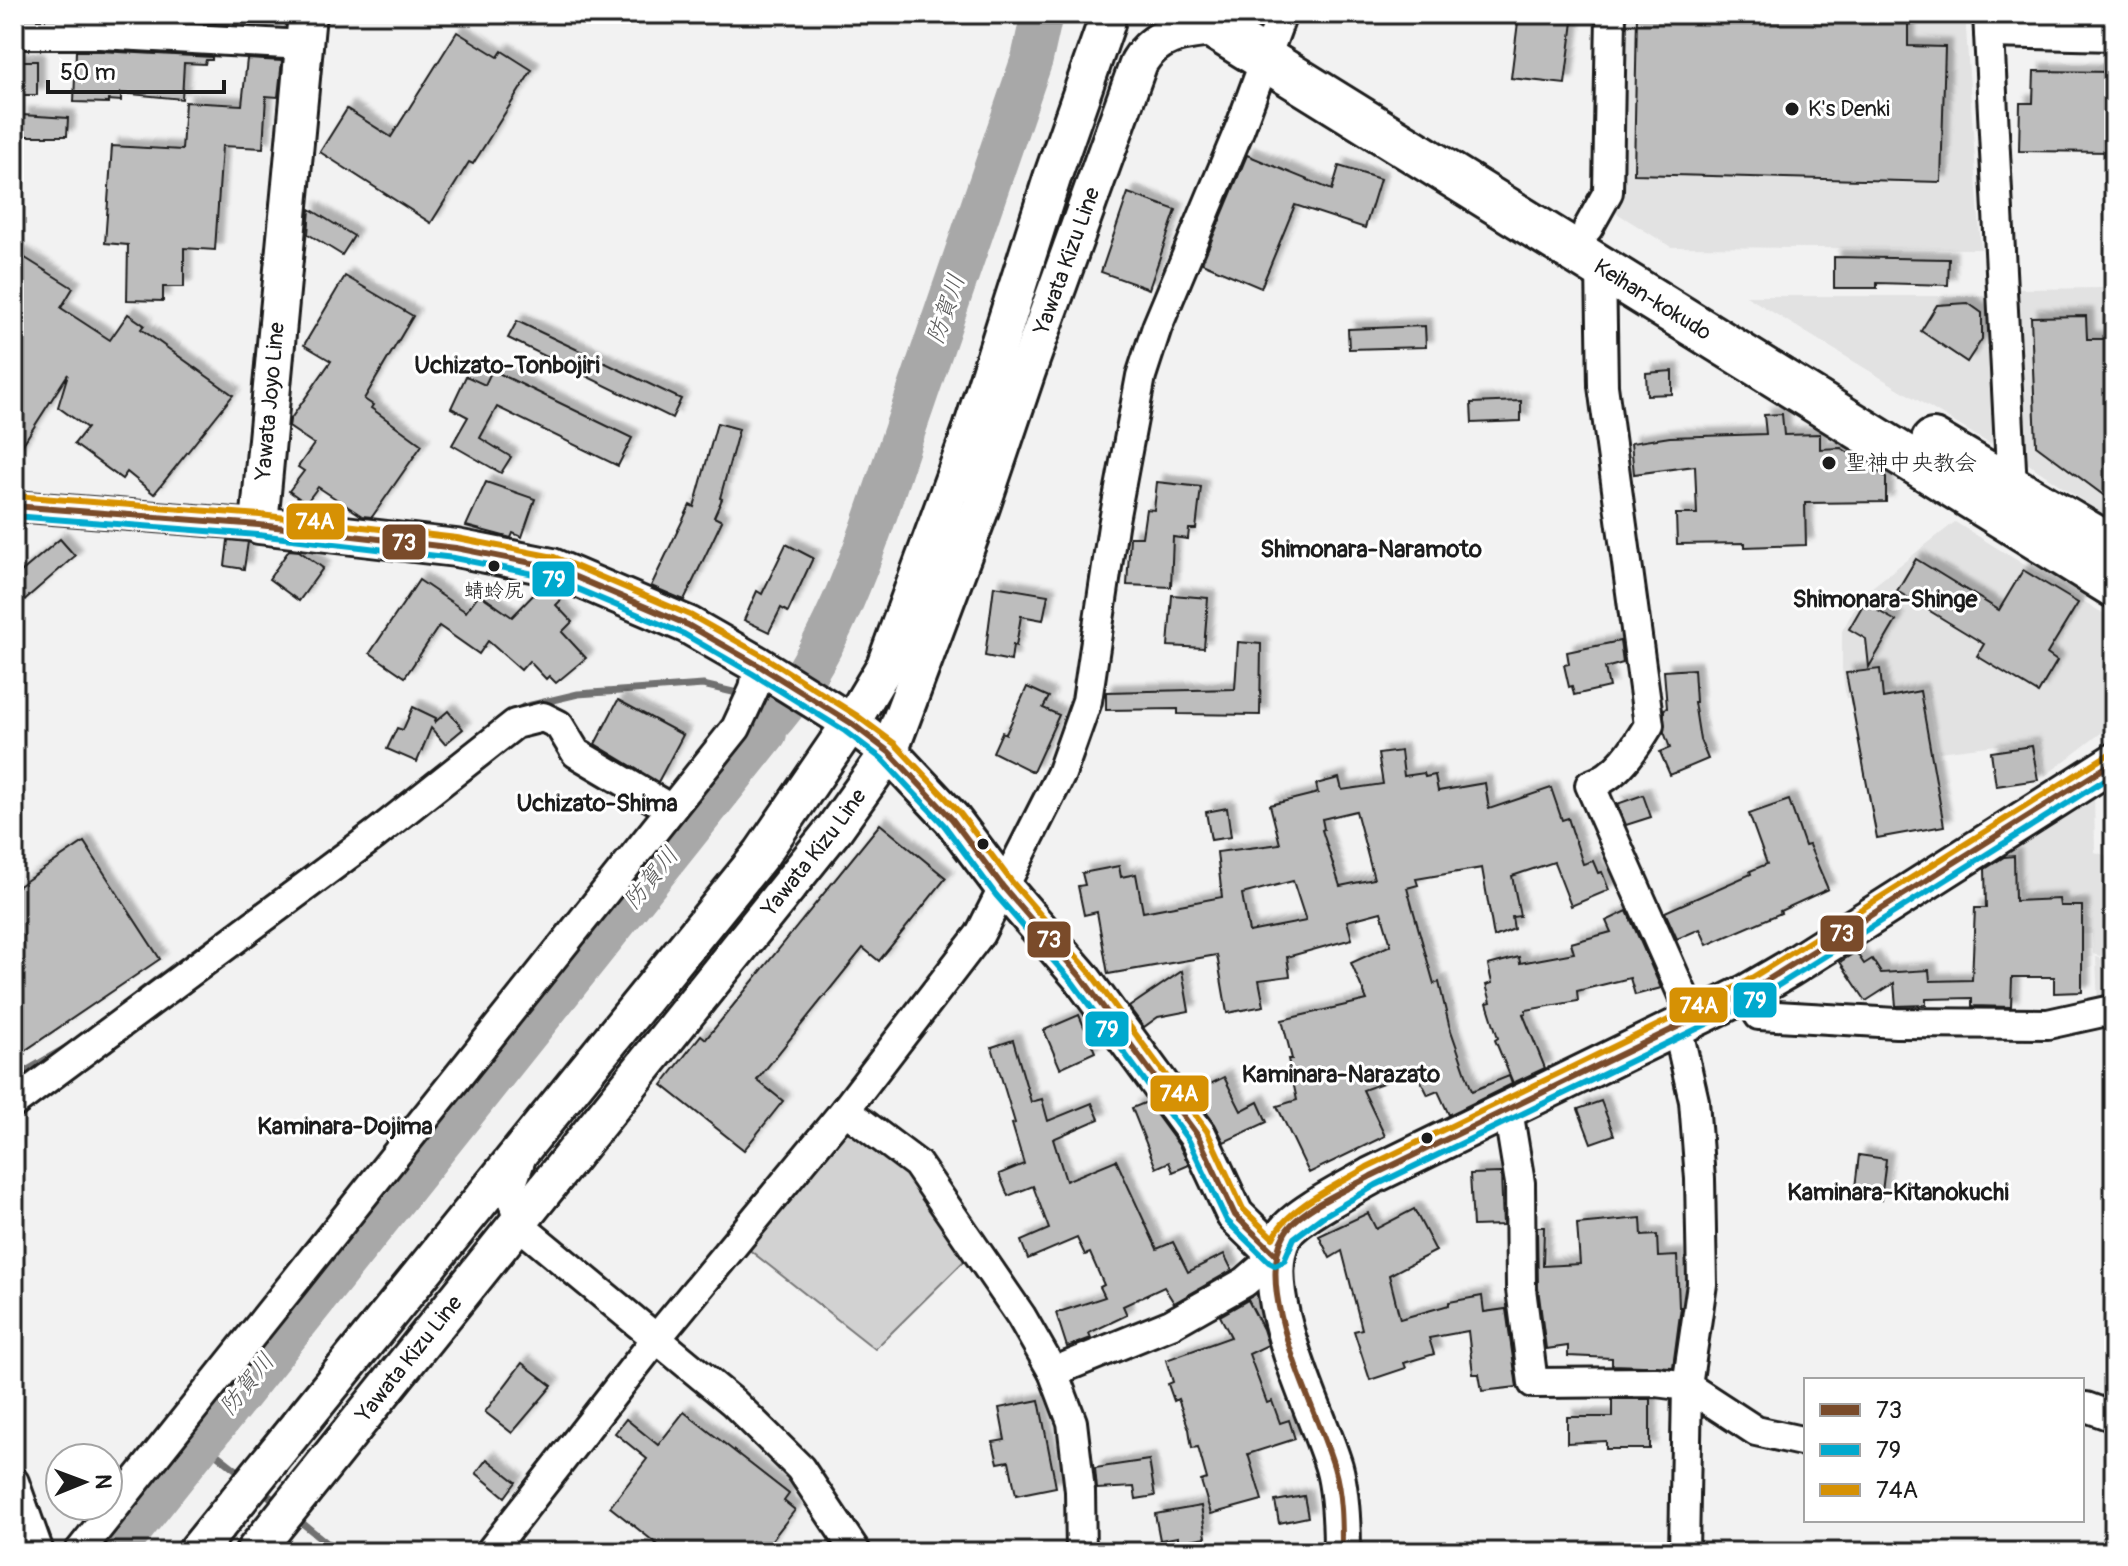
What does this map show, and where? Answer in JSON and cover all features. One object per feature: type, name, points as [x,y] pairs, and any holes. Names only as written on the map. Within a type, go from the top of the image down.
[{"type":"highway","name":"Keihan-kokudo","points":[[1245,27],[1588,228],[2114,548]]},
{"type":"highway","name":"Keihan-kokudo","points":[[1245,27],[1601,268],[2114,586]]},
{"type":"main road","name":"Yawata Kizu Line","points":[[196,1552],[762,853],[837,713],[885,666],[968,442],[1107,14]]},
{"type":"main road","name":"Yawata Kizu Line","points":[[254,1552],[835,828],[889,752],[981,507],[1139,62],[1146,51],[1168,35],[1245,27]]},
{"type":"main road","name":"Yawata Joyo Line","points":[[259,525],[305,30]]},
{"type":"main road","points":[[259,525],[456,548],[552,567],[688,625],[837,713],[889,752],[952,819],[1004,888],[1081,977],[1198,1136],[1235,1215],[1276,1255]]},
{"type":"main road","points":[[1342,1552],[1335,1470],[1280,1317],[1275,1281],[1276,1255],[1286,1232],[1316,1209],[1371,1176],[1747,993],[2114,762]]},
{"type":"street","points":[[1588,228],[1608,192],[1611,14]]},
{"type":"street","points":[[2012,488],[1988,24],[2114,36]]},
{"type":"street","points":[[18,27],[100,34],[305,30]]},
{"type":"street","points":[[490,1552],[656,1339],[845,1110],[980,934],[1061,774],[1087,701],[1113,526],[1141,376],[1157,327],[1240,128],[1245,27]]},
{"type":"street","points":[[1601,268],[1603,386],[1649,725],[1630,755],[1600,782],[1590,785],[1685,1022],[1700,1179],[1702,1284],[1687,1386],[1684,1552]]},
{"type":"street","points":[[14,506],[259,525]]},
{"type":"street","points":[[79,1552],[736,728],[754,689],[758,665]]},
{"type":"street","points":[[14,1103],[376,834],[515,724],[543,717],[559,725],[576,753],[671,809]]},
{"type":"street","points":[[1747,993],[1759,1015],[1881,1022],[2048,1024],[2114,1012]]},
{"type":"street","points":[[845,1110],[917,1164],[1021,1316],[1053,1372],[1072,1422],[1080,1491],[1081,1552]]},
{"type":"street","points":[[1508,1110],[1520,1183],[1521,1289],[1533,1383],[1656,1382],[1687,1386],[1756,1431],[1804,1442]]},
{"type":"street","points":[[526,1143],[510,1189],[519,1225],[733,1402],[800,1468],[856,1552]]},
{"type":"street","points":[[1053,1372],[1171,1324],[1245,1282],[1276,1255]]},
{"type":"street","points":[[2084,1408],[2114,1417]]},
{"type":"street","points":[[14,1482],[39,1552]]},
{"type":"shaded area","name":"K's Denki","points":[[1613,14],[1965,14],[1981,249],[1671,247],[1607,207]]},
{"type":"shaded area","points":[[2104,288],[2105,336],[2114,336],[2114,522],[2027,463],[2019,289]]},
{"type":"shaded area","points":[[1746,296],[1986,296],[1994,439],[1990,444]]},
{"type":"shaded area","points":[[1955,522],[2114,620],[2114,723],[2045,776],[2038,740],[1939,752],[1926,688],[1846,698],[1842,631],[1862,595]]},
{"type":"shaded area","points":[[2094,789],[2095,852],[2114,858],[2114,960],[2093,954],[2092,934],[2018,937],[2017,844]]},
{"type":"shaded area","points":[[2096,957],[2114,962],[2114,1004],[2098,1008]]},
{"type":"shaded area","points":[[844,1133],[862,1133],[914,1170],[970,1255],[875,1349],[747,1248],[835,1139]]},
{"type":"building","points":[[99,14],[212,14],[212,17],[217,17],[216,23],[99,17]]},
{"type":"building","points":[[1519,14],[1574,14],[1565,84],[1511,78]]},
{"type":"building","points":[[1637,14],[1908,14],[1908,46],[1945,47],[1941,182],[1634,174]]},
{"type":"building","points":[[457,32],[498,57],[502,51],[532,70],[473,164],[469,162],[431,223],[320,152],[347,109],[391,137]]},
{"type":"building","points":[[76,51],[212,57],[212,60],[206,60],[205,64],[184,63],[182,99],[121,93],[121,101],[74,102]]},
{"type":"building","points":[[247,59],[282,61],[278,97],[266,96],[263,148],[222,146],[215,250],[184,248],[184,287],[163,287],[163,301],[127,300],[128,245],[105,243],[112,146],[182,150],[185,102],[242,105]]},
{"type":"building","points":[[14,61],[37,61],[37,95],[14,95]]},
{"type":"building","points":[[2034,71],[2114,72],[2114,152],[2019,151],[2020,103],[2033,103]]},
{"type":"building","points":[[22,115],[68,118],[67,136],[23,136]]},
{"type":"building","points":[[1247,155],[1332,190],[1339,166],[1380,179],[1365,228],[1295,205],[1261,288],[1202,263]]},
{"type":"building","points":[[1128,193],[1176,210],[1149,289],[1101,272]]},
{"type":"building","points":[[310,209],[354,236],[342,255],[308,234]]},
{"type":"building","points":[[14,251],[73,288],[61,308],[110,340],[128,314],[144,325],[141,329],[233,395],[154,494],[127,472],[122,479],[74,444],[87,428],[58,407],[68,374],[14,458]]},
{"type":"building","points":[[1834,257],[1949,259],[1948,285],[1877,283],[1877,288],[1834,288]]},
{"type":"building","points":[[345,276],[413,316],[364,399],[373,405],[371,408],[422,445],[372,517],[362,516],[318,487],[306,503],[289,491],[304,471],[298,467],[314,444],[289,427],[290,420],[331,361],[304,345]]},
{"type":"building","points":[[1968,303],[1982,313],[1982,339],[1967,362],[1921,331],[1937,305]]},
{"type":"building","points":[[2086,316],[2087,339],[2114,339],[2114,503],[2036,445],[2031,317]]},
{"type":"building","points":[[517,321],[681,399],[672,418],[508,338]]},
{"type":"building","points":[[1425,326],[1426,347],[1349,349],[1348,329]]},
{"type":"building","points":[[492,370],[632,438],[618,466],[497,407],[480,438],[511,457],[501,473],[452,445],[468,417],[451,408],[466,376],[485,385]]},
{"type":"building","points":[[1672,371],[1672,394],[1647,395],[1646,373]]},
{"type":"building","points":[[1521,401],[1521,421],[1472,423],[1471,403]]},
{"type":"building","points":[[1782,414],[1784,435],[1820,434],[1820,449],[1841,448],[1886,477],[1886,502],[1805,503],[1806,545],[1745,547],[1745,543],[1677,544],[1676,514],[1697,514],[1695,466],[1634,474],[1631,443],[1670,437],[1766,434],[1764,415]]},
{"type":"building","points":[[717,423],[739,429],[722,499],[714,517],[722,521],[684,600],[651,586],[690,505],[694,507]]},
{"type":"building","points":[[486,482],[535,499],[522,537],[513,533],[511,538],[466,526]]},
{"type":"building","points":[[1157,482],[1201,487],[1196,529],[1189,529],[1188,539],[1173,537],[1171,587],[1127,585],[1130,537],[1142,537],[1146,509],[1154,510]]},
{"type":"building","points":[[60,539],[75,556],[14,609],[14,578]]},
{"type":"building","points":[[228,540],[248,542],[244,569],[225,566]]},
{"type":"building","points":[[786,544],[813,558],[788,612],[781,608],[769,632],[744,620],[757,591],[762,594]]},
{"type":"building","points":[[289,550],[299,551],[323,568],[299,601],[269,579]]},
{"type":"building","points":[[1916,559],[1999,610],[2023,570],[2078,603],[2047,654],[2057,661],[2038,693],[1977,656],[1984,644],[1897,591]]},
{"type":"building","points":[[419,580],[466,612],[479,594],[512,617],[542,586],[549,589],[561,600],[556,605],[572,622],[562,632],[586,658],[556,683],[549,676],[546,679],[529,661],[521,670],[488,641],[479,654],[439,626],[405,677],[370,653]]},
{"type":"building","points":[[994,586],[1048,595],[1043,620],[1021,616],[1011,661],[985,656]]},
{"type":"building","points":[[1172,595],[1208,598],[1204,648],[1168,646]]},
{"type":"building","points":[[1864,603],[1896,621],[1869,667],[1866,639],[1849,629]]},
{"type":"building","points":[[1620,641],[1623,663],[1605,668],[1609,687],[1574,695],[1564,665],[1569,664],[1567,652]]},
{"type":"building","points":[[1238,642],[1261,644],[1260,715],[1178,714],[1178,709],[1106,710],[1106,692],[1235,689]]},
{"type":"building","points":[[1694,669],[1694,702],[1700,740],[1708,759],[1670,775],[1660,752],[1670,748],[1664,732],[1664,709],[1667,708],[1664,671]]},
{"type":"building","points":[[1880,669],[1883,698],[1920,691],[1944,826],[1877,838],[1846,673]]},
{"type":"building","points":[[1027,687],[1049,697],[1043,708],[1059,715],[1033,772],[993,752],[1002,732],[1006,734]]},
{"type":"building","points":[[618,700],[683,735],[658,782],[595,744]]},
{"type":"building","points":[[413,707],[436,718],[434,723],[448,711],[463,729],[445,744],[431,728],[417,762],[387,749],[397,728],[403,730]]},
{"type":"building","points":[[2032,746],[2038,780],[1996,786],[1991,752]]},
{"type":"building","points":[[1401,751],[1404,776],[1435,775],[1438,791],[1485,783],[1489,809],[1551,788],[1562,820],[1568,818],[1583,864],[1593,861],[1598,873],[1602,872],[1609,890],[1571,906],[1554,862],[1512,876],[1520,916],[1512,917],[1514,929],[1494,937],[1482,868],[1416,879],[1418,885],[1407,888],[1434,984],[1439,982],[1449,1025],[1472,1091],[1509,1076],[1512,1084],[1449,1115],[1438,1091],[1428,1095],[1416,1071],[1363,1090],[1385,1136],[1309,1173],[1277,1106],[1297,1100],[1288,1059],[1292,1059],[1282,1020],[1367,1000],[1351,963],[1391,945],[1381,912],[1347,921],[1352,939],[1287,957],[1290,976],[1259,980],[1264,1006],[1227,1013],[1217,955],[1108,974],[1097,912],[1084,915],[1078,886],[1085,885],[1082,873],[1119,866],[1121,877],[1136,874],[1143,912],[1222,897],[1217,852],[1280,844],[1270,805],[1318,793],[1316,784],[1339,778],[1342,790],[1383,784],[1378,754]],"holes":[[[1356,811],[1374,879],[1340,886],[1322,830],[1322,819]],[[1293,881],[1306,921],[1249,932],[1242,894]]]},
{"type":"building","points":[[1643,795],[1651,817],[1626,825],[1617,804]]},
{"type":"building","points":[[1789,800],[1805,846],[1809,845],[1828,889],[1707,945],[1700,929],[1677,939],[1665,912],[1767,864],[1749,814]]},
{"type":"building","points":[[1227,808],[1231,837],[1211,840],[1206,812]]},
{"type":"building","points":[[880,824],[946,878],[879,961],[863,948],[757,1080],[783,1101],[744,1150],[662,1085],[701,1035],[706,1039]]},
{"type":"building","points":[[84,842],[160,959],[14,1058],[14,889]]},
{"type":"building","points":[[2014,856],[2015,901],[2059,899],[2060,906],[2082,906],[2082,992],[2054,993],[2054,977],[2012,977],[2011,1007],[1972,1006],[1972,998],[1926,999],[1926,1005],[1896,1006],[1894,983],[1866,1001],[1840,962],[1856,952],[1864,964],[1872,959],[1881,973],[1929,970],[1930,981],[1972,980],[1975,908],[1986,908],[1985,869],[2004,857]]},
{"type":"building","points":[[1627,911],[1661,988],[1635,995],[1630,978],[1577,991],[1578,1001],[1526,1010],[1523,1014],[1545,1068],[1513,1083],[1495,1040],[1498,1038],[1487,1003],[1491,1002],[1486,985],[1492,983],[1488,965],[1519,957],[1520,963],[1574,953],[1571,943],[1611,932],[1606,921]]},
{"type":"building","points":[[1182,971],[1189,1011],[1158,1017],[1144,1027],[1129,1007]]},
{"type":"building","points":[[1079,1015],[1095,1052],[1060,1068],[1044,1030]]},
{"type":"building","points":[[1013,1040],[1031,1102],[1042,1099],[1048,1121],[1092,1103],[1099,1119],[1053,1139],[1066,1181],[1116,1160],[1157,1249],[1173,1242],[1188,1272],[1224,1254],[1232,1270],[1174,1303],[1164,1287],[1123,1306],[1127,1315],[1089,1333],[1091,1338],[1067,1347],[1056,1313],[1105,1297],[1100,1287],[1104,1285],[1090,1253],[1085,1255],[1077,1238],[1028,1259],[1021,1241],[1049,1229],[1033,1186],[1008,1196],[999,1174],[1024,1164],[992,1047]]},
{"type":"building","points":[[1224,1077],[1241,1111],[1258,1102],[1267,1122],[1224,1142],[1192,1093]]},
{"type":"building","points":[[1601,1101],[1614,1135],[1591,1143],[1578,1109]]},
{"type":"building","points":[[1147,1102],[1180,1147],[1189,1165],[1173,1172],[1169,1162],[1156,1168],[1132,1108]]},
{"type":"building","points":[[1859,1155],[1886,1159],[1881,1200],[1854,1196]]},
{"type":"building","points":[[1501,1173],[1503,1225],[1473,1226],[1470,1174]]},
{"type":"building","points":[[1414,1209],[1436,1251],[1389,1275],[1400,1319],[1449,1305],[1449,1302],[1482,1296],[1484,1312],[1506,1309],[1517,1387],[1482,1391],[1479,1374],[1473,1374],[1468,1331],[1429,1338],[1434,1354],[1404,1363],[1406,1368],[1370,1380],[1354,1331],[1362,1329],[1342,1251],[1330,1258],[1319,1236],[1368,1213],[1376,1229]]},
{"type":"building","points":[[1641,1218],[1642,1236],[1657,1235],[1658,1257],[1677,1256],[1681,1307],[1673,1367],[1612,1365],[1612,1358],[1568,1356],[1568,1346],[1546,1349],[1538,1288],[1537,1227],[1544,1227],[1543,1266],[1580,1264],[1577,1224]]},
{"type":"building","points":[[1248,1300],[1268,1345],[1249,1354],[1267,1403],[1272,1401],[1280,1423],[1289,1420],[1295,1439],[1248,1454],[1262,1500],[1211,1514],[1201,1481],[1207,1479],[1198,1447],[1192,1448],[1178,1399],[1174,1401],[1168,1384],[1173,1382],[1166,1360],[1231,1337],[1220,1316]]},
{"type":"building","points":[[522,1363],[552,1386],[512,1433],[485,1412]]},
{"type":"building","points":[[1612,1399],[1650,1399],[1650,1449],[1606,1449],[1606,1441],[1567,1443],[1567,1417],[1612,1417]]},
{"type":"building","points":[[1039,1400],[1056,1487],[1016,1495],[1009,1461],[998,1463],[993,1442],[1005,1440],[999,1408]]},
{"type":"building","points":[[684,1412],[789,1494],[784,1501],[795,1510],[764,1550],[752,1541],[743,1552],[667,1552],[610,1507],[647,1459],[615,1433],[626,1419],[658,1445]]},
{"type":"building","points":[[487,1459],[516,1482],[505,1497],[476,1473]]},
{"type":"building","points":[[1149,1460],[1155,1496],[1136,1499],[1134,1487],[1097,1489],[1095,1468]]},
{"type":"building","points":[[1304,1496],[1308,1517],[1279,1523],[1275,1501]]},
{"type":"building","points":[[1201,1506],[1206,1537],[1178,1542],[1178,1537],[1160,1540],[1155,1514]]},
{"type":"waterway","name":"防賀川","points":[[114,1552],[766,733],[766,727],[815,659],[870,533],[1032,59],[1042,14]]},
{"type":"waterway","points":[[516,712],[523,707],[578,694],[703,685],[733,692],[742,698]]},
{"type":"waterway","points":[[753,704],[774,718]]},
{"type":"waterway","points":[[141,991],[218,934]]},
{"type":"waterway","points":[[14,1078],[67,1047]]},
{"type":"waterway","points":[[201,1442],[243,1475]]},
{"type":"waterway","points":[[259,1488],[280,1505]]},
{"type":"waterway","points":[[296,1518],[338,1552]]},
{"type":"transit line","name":"74A","points":[[15,496],[260,515],[457,538],[554,557],[692,616],[763,656],[856,715],[895,744],[959,812],[1012,882],[1089,971],[1207,1131],[1243,1209],[1273,1238],[1301,1207],[1367,1167],[1742,984],[2109,754]]},
{"type":"transit line","name":"73","points":[[14,506],[259,525],[456,548],[552,567],[688,625],[758,665],[851,723],[889,752],[952,819],[1004,888],[1081,977],[1198,1136],[1235,1215],[1276,1255]]},
{"type":"transit line","name":"79","points":[[14,516],[258,535],[454,558],[549,577],[684,634],[753,674],[845,731],[882,759],[944,825],[996,895],[1073,983],[1189,1141],[1227,1221],[1275,1265],[1284,1261],[1294,1238],[1322,1217],[1376,1185],[1752,1002],[2114,774]]},
{"type":"transit line","name":"73","points":[[1342,1552],[1337,1477],[1290,1350],[1276,1286],[1277,1257],[1291,1224],[1312,1208],[1371,1176],[1747,993],[2114,762]]},
{"type":"place","name":"K's Denki","points":[[1792,109]]},
{"type":"place","name":"聖神中央教会","points":[[1829,463]]},
{"type":"place","name":"蜻蛉尻","points":[[494,566]]},
{"type":"district","name":"Uchizato-Tonbojiri","points":[[507,365]]},
{"type":"district","name":"Shimonara-Naramoto","points":[[1371,549]]},
{"type":"district","name":"Shimonara-Shinge","points":[[1885,599]]},
{"type":"district","name":"Uchizato-Shima","points":[[597,803]]},
{"type":"district","name":"Kaminara-Narazato","points":[[1341,1074]]},
{"type":"district","name":"Kaminara-Dojima","points":[[345,1126]]},
{"type":"district","name":"Kaminara-Kitanokuchi","points":[[1898,1192]]}]
